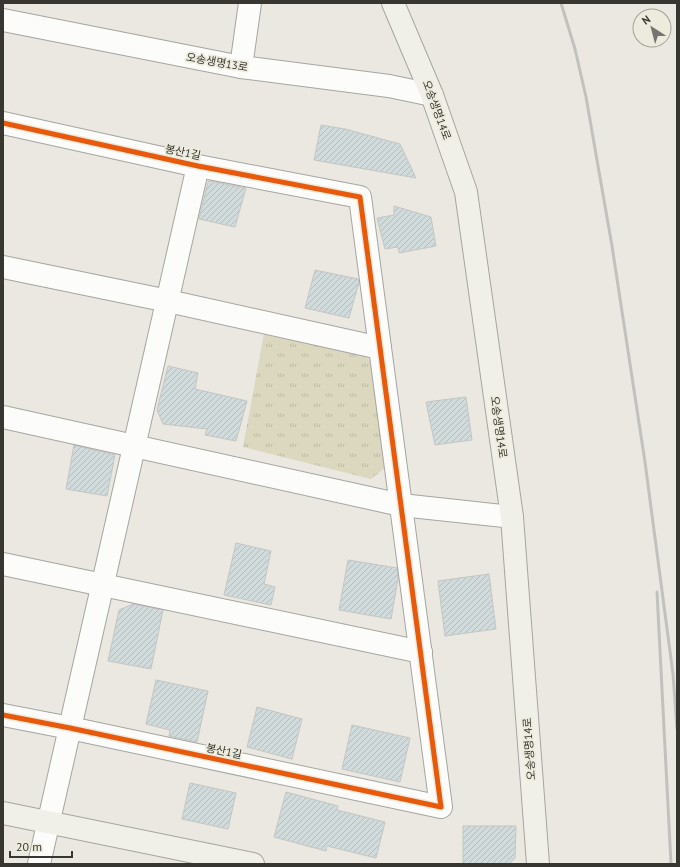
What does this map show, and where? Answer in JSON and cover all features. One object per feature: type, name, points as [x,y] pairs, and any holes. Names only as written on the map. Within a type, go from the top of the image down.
[{"type":"street","points":[[240,67],[250,3]]},
{"type":"street","name":"오송생명14로","points":[[393,3],[432,95],[466,192],[512,516],[538,864]]},
{"type":"street","name":"오송생명13로","points":[[3,20],[240,67],[390,86],[432,95]]},
{"type":"street","name":"봉산1길","points":[[3,123],[198,166],[360,197],[380,348]]},
{"type":"street","name":"봉산1길","points":[[39,864],[198,166]]},
{"type":"street","points":[[3,267],[168,301],[380,348],[421,652],[3,564]]},
{"type":"street","points":[[3,417],[401,505],[512,516]]},
{"type":"street","name":"봉산1길","points":[[3,715],[441,807],[421,652]]},
{"type":"street","points":[[3,813],[252,864]]},
{"type":"green space","points":[[264,334],[365,356],[373,364],[390,464],[371,479],[243,447]]},
{"type":"building","points":[[321,125],[345,129],[400,144],[416,178],[314,160]]},
{"type":"building","points":[[209,181],[246,188],[235,227],[199,219]]},
{"type":"building","points":[[394,206],[431,217],[436,246],[399,253],[398,247],[385,249],[377,218],[394,215]]},
{"type":"building","points":[[315,270],[358,279],[359,282],[349,318],[305,308]]},
{"type":"building","points":[[168,366],[198,373],[195,389],[247,401],[236,441],[205,435],[207,429],[163,424],[157,410]]},
{"type":"building","points":[[466,397],[472,440],[435,445],[426,402]]},
{"type":"building","points":[[74,445],[115,455],[107,496],[66,489]]},
{"type":"building","points":[[236,543],[271,551],[264,584],[275,587],[271,605],[224,595]]},
{"type":"building","points":[[348,560],[397,568],[398,579],[391,619],[339,610]]},
{"type":"building","points":[[489,574],[496,629],[445,636],[438,581]]},
{"type":"building","points":[[133,604],[163,610],[151,669],[108,661],[119,610]]},
{"type":"building","points":[[156,680],[208,691],[197,742],[169,736],[170,730],[146,724]]},
{"type":"building","points":[[257,707],[302,719],[292,759],[247,747]]},
{"type":"building","points":[[352,725],[410,738],[400,782],[342,769]]},
{"type":"building","points":[[190,783],[236,793],[228,829],[182,819]]},
{"type":"building","points":[[286,792],[338,806],[337,810],[385,822],[376,858],[327,846],[326,851],[274,837]]},
{"type":"building","points":[[463,826],[516,826],[515,858],[509,864],[463,864]]},
{"type":"railway","points":[[561,3],[575,49],[586,97],[612,246],[645,462],[673,674],[677,729]]},
{"type":"railway","points":[[657,592],[671,864]]},
{"type":"cycle path","points":[[3,123],[198,166],[360,197],[441,807],[3,715]]}]
